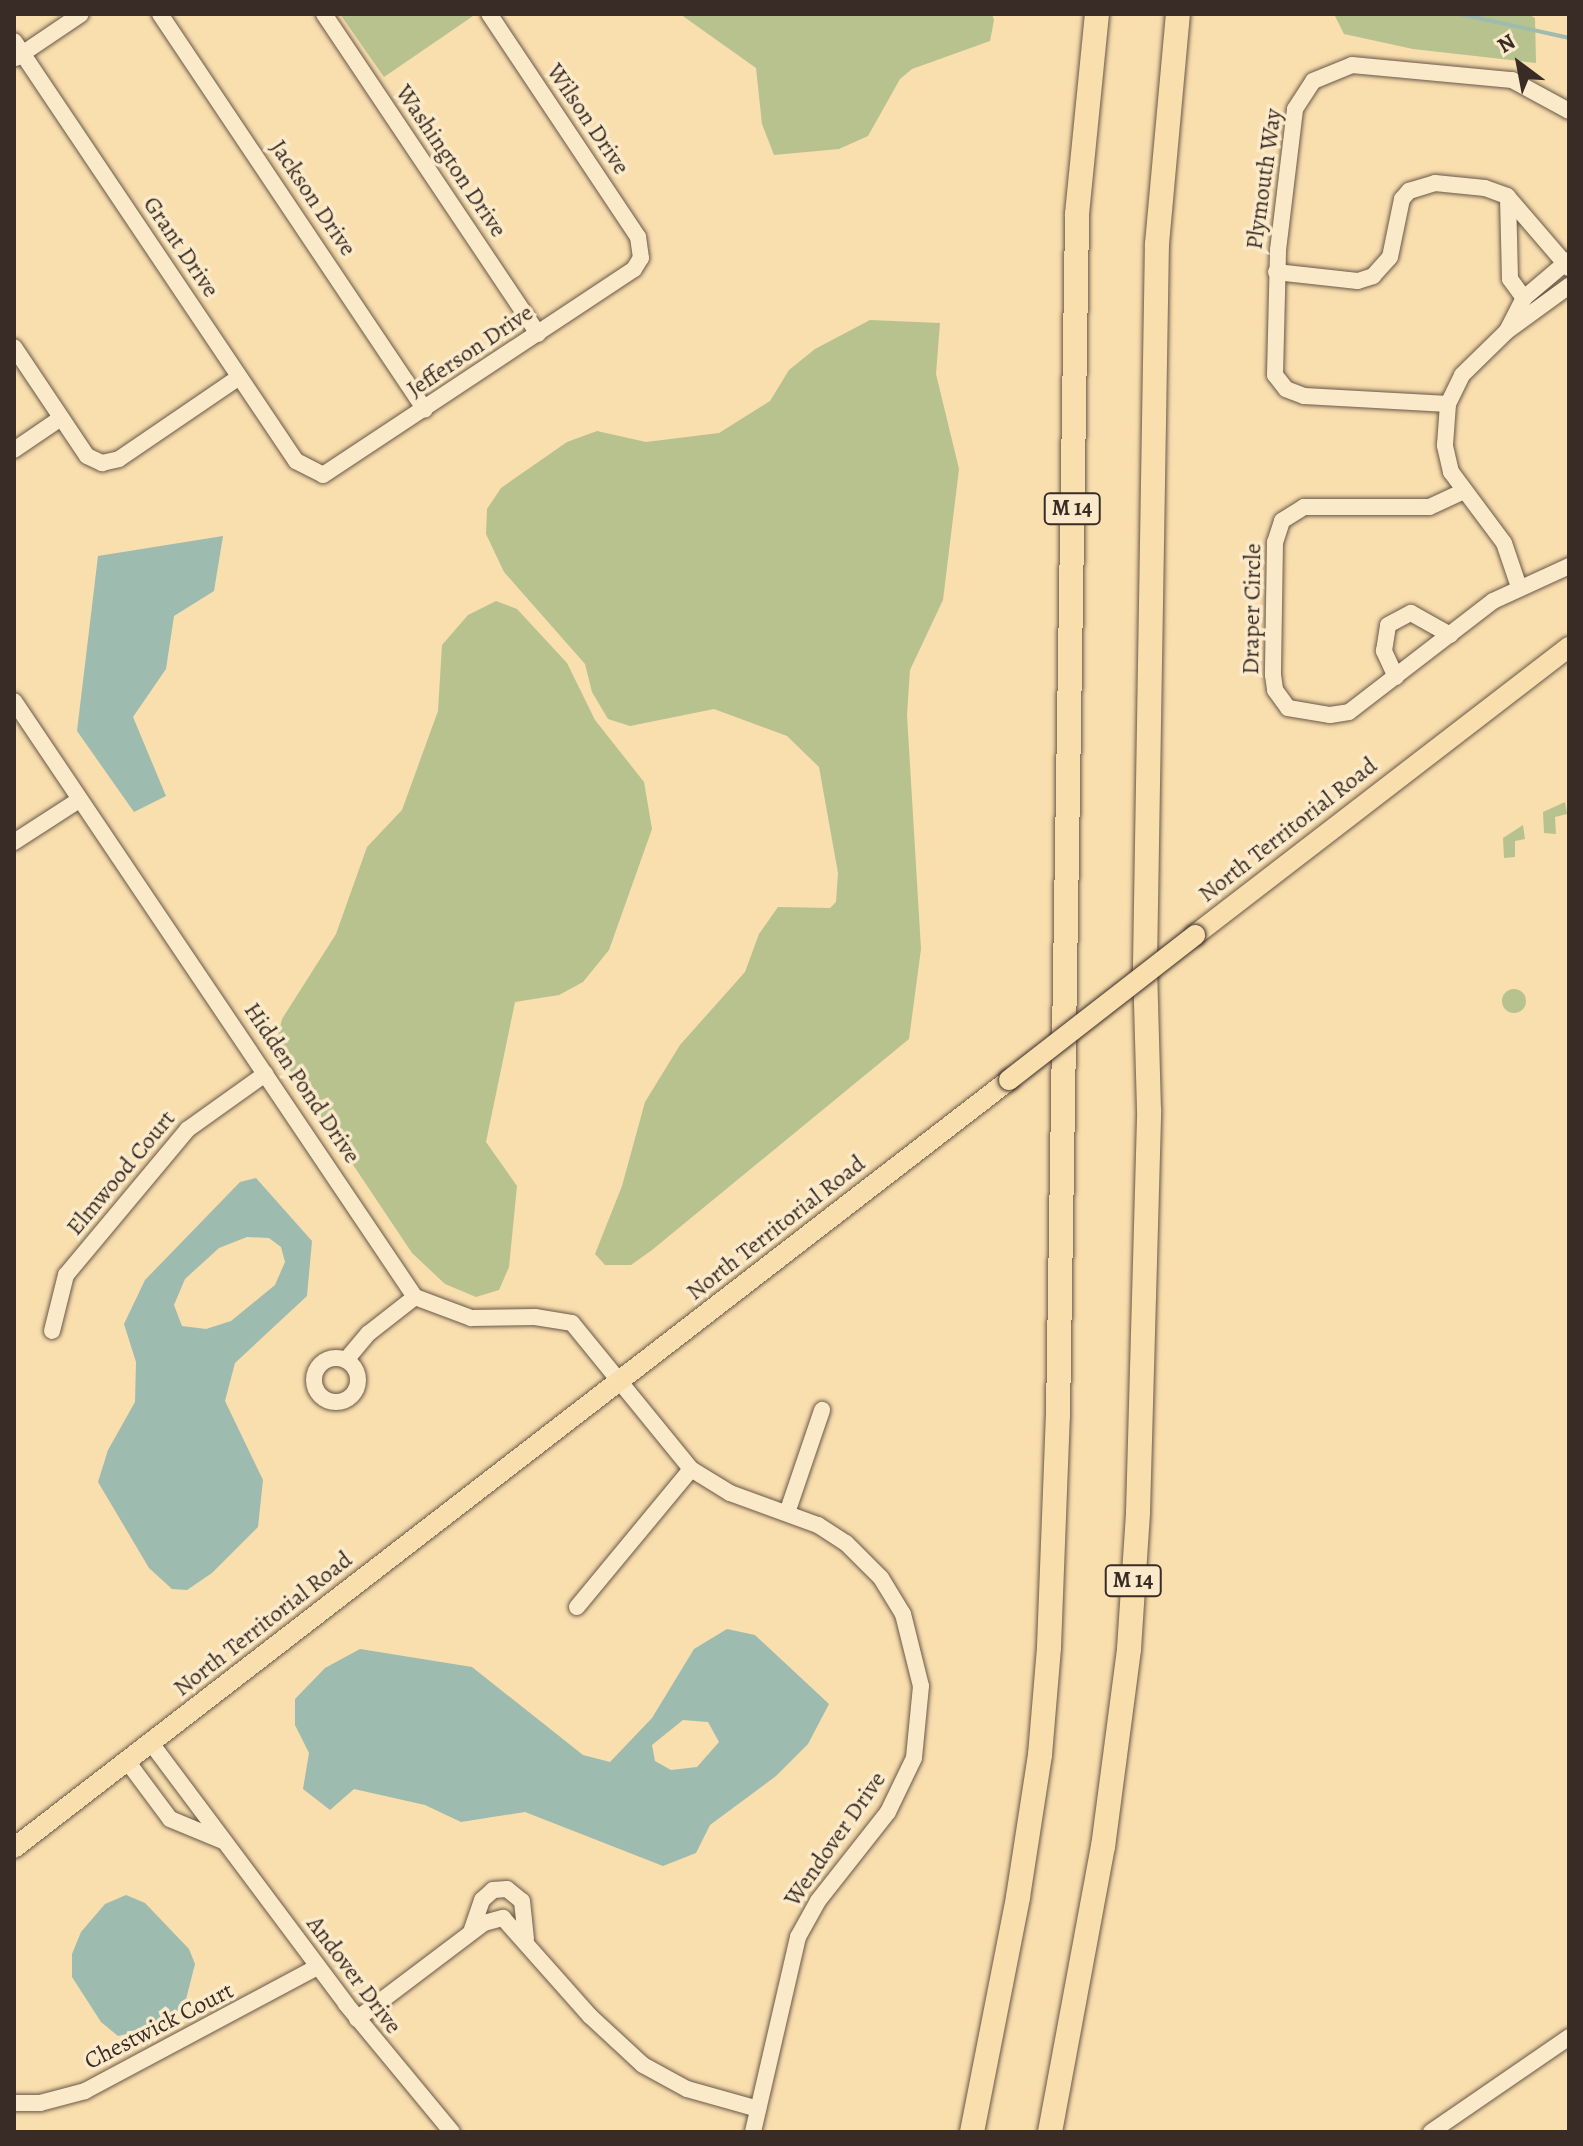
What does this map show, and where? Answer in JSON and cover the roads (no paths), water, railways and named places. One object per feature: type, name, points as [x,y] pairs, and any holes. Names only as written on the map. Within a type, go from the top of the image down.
[{"type":"highway","name":"M 14","points":[[972,2132],[1018,1897],[1040,1755],[1049,1647],[1058,1416],[1077,214],[1097,14]]},
{"type":"highway","name":"M 14","points":[[1050,2132],[1103,1847],[1129,1649],[1138,1512],[1149,1110],[1145,965],[1157,244],[1178,14]]},
{"type":"main road","name":"North Territorial Road","points":[[14,1848],[1569,647]]},
{"type":"street","points":[[17,51],[81,14]]},
{"type":"street","name":"Jackson Drive","points":[[160,14],[425,410]]},
{"type":"street","name":"Washington Drive","points":[[324,14],[538,334]]},
{"type":"street","name":"Wilson Drive","points":[[489,14],[638,237],[642,253]]},
{"type":"street","name":"Grant Drive","points":[[17,51],[296,461],[315,474]]},
{"type":"street","name":"Plymouth Way","points":[[1448,404],[1304,396],[1286,389],[1273,369],[1276,272],[1295,109],[1307,88],[1325,72],[1361,65],[1512,80],[1569,111]]},
{"type":"street","points":[[1276,272],[1358,281],[1373,276],[1390,257],[1402,199],[1425,184],[1485,188],[1508,197],[1568,263],[1524,298],[1507,331]]},
{"type":"street","points":[[1508,197],[1510,279],[1524,298]]},
{"type":"street","name":"Jefferson Drive","points":[[315,474],[331,472],[538,334],[634,269],[642,253]]},
{"type":"street","points":[[1569,286],[1507,331],[1462,375],[1448,404],[1446,456],[1464,491],[1504,543],[1519,587],[1569,566]]},
{"type":"street","points":[[14,347],[87,456],[109,462],[239,377]]},
{"type":"street","points":[[14,450],[61,418]]},
{"type":"street","name":"Draper Circle","points":[[1464,491],[1429,507],[1304,507],[1288,515],[1278,529],[1273,675],[1281,701],[1297,712],[1340,715],[1519,587]]},
{"type":"street","points":[[1396,677],[1384,651],[1388,625],[1411,613],[1450,635]]},
{"type":"street","name":"Hidden Pond Drive","points":[[14,701],[79,800],[150,898],[415,1297]]},
{"type":"street","points":[[14,842],[79,800]]},
{"type":"street","name":"Elmwood Court","points":[[52,1331],[66,1275],[188,1129],[265,1074]]},
{"type":"street","points":[[346,1360],[369,1333],[415,1297],[471,1318],[535,1317],[572,1323],[620,1382]]},
{"type":"street","name":"Wendover Drive","points":[[620,1382],[691,1469],[730,1493],[787,1513],[846,1543],[892,1593],[917,1654],[921,1716],[914,1758],[899,1793],[818,1901],[798,1937],[753,2132]]},
{"type":"street","points":[[787,1513],[822,1410]]},
{"type":"street","points":[[577,1607],[691,1469]]},
{"type":"street","name":"Andover Drive","points":[[151,1743],[357,2019],[452,2132]]},
{"type":"street","points":[[127,1761],[170,1819],[225,1842]]},
{"type":"street","points":[[471,1932],[482,1900],[493,1890],[507,1889],[522,1901],[526,1939]]},
{"type":"street","points":[[357,2019],[471,1932],[499,1917],[526,1939],[590,2016],[643,2065],[687,2089],[758,2109]]},
{"type":"street","name":"Chestwick Court","points":[[14,2103],[85,2091],[317,1967]]},
{"type":"street","points":[[1431,2132],[1569,2037]]},
{"type":"waterway","points":[[1460,14],[1569,38]]}]
